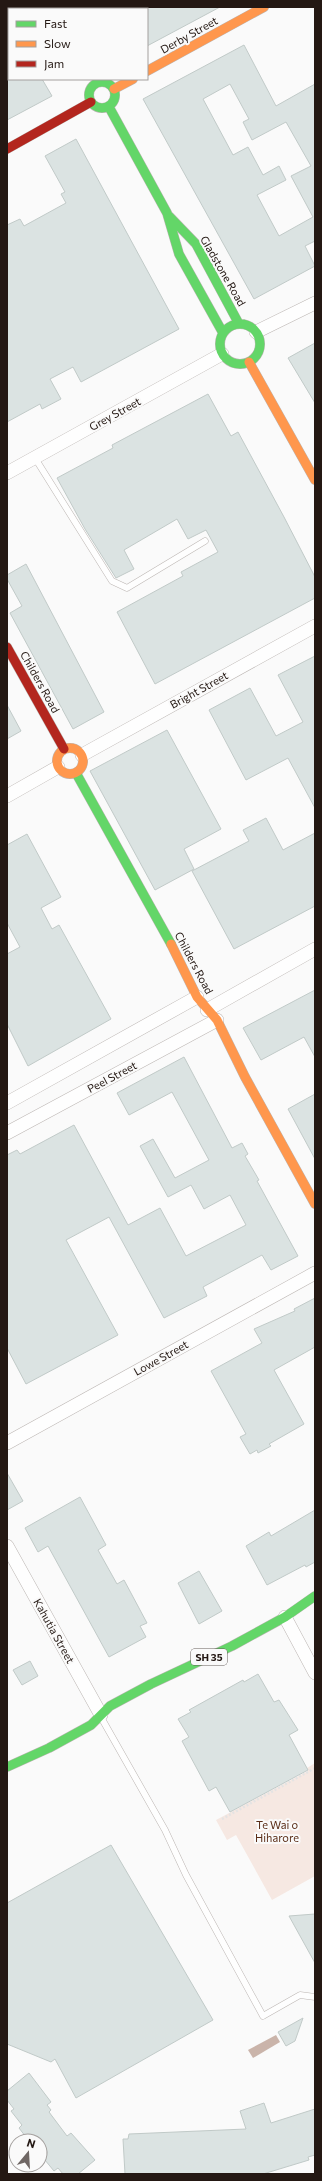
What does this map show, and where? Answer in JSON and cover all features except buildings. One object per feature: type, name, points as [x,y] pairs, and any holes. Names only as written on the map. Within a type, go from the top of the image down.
[{"type":"main road","name":"Derby Street","points":[[148,71],[264,7]]},
{"type":"main road","points":[[114,89],[131,80]]},
{"type":"main road","points":[[94,81],[104,82],[114,89],[116,97],[109,107],[101,109],[90,102],[89,94],[94,81]]},
{"type":"main road","points":[[7,149],[90,102]]},
{"type":"main road","name":"Gladstone Road","points":[[109,107],[167,214],[178,254],[223,333]]},
{"type":"main road","name":"Gladstone Road","points":[[167,214],[196,244],[240,324]]},
{"type":"main road","points":[[240,324],[252,328],[256,332],[260,341],[260,348],[254,359],[249,362],[237,364],[226,359],[222,354],[220,345],[223,333],[228,328],[240,324]]},
{"type":"main road","points":[[249,362],[315,480]]},
{"type":"main road","name":"Childers Road","points":[[7,647],[64,749]]},
{"type":"main road","points":[[74,748],[82,755],[83,765],[76,773],[66,774],[58,768],[57,757],[64,749],[74,748]]},
{"type":"main road","name":"Childers Road","points":[[76,773],[179,959],[197,997],[217,1020],[245,1077],[315,1204]]},
{"type":"main road","name":"SH 35","points":[[7,1767],[49,1748],[91,1725],[110,1706],[151,1684],[232,1646],[285,1617],[315,1596]]},
{"type":"street","points":[[256,332],[315,303]]},
{"type":"street","name":"Grey Street","points":[[7,473],[222,354]]},
{"type":"street","name":"Bright Street","points":[[82,755],[315,626]]},
{"type":"street","points":[[7,796],[58,768]]},
{"type":"street","points":[[207,1010],[315,949]]},
{"type":"street","points":[[7,1103],[197,997]]},
{"type":"street","name":"Peel Street","points":[[7,1133],[217,1020]]},
{"type":"street","name":"Lowe Street","points":[[7,1443],[315,1273]]},
{"type":"street","name":"Kahutia Street","points":[[7,1546],[101,1716]]},
{"type":"street","points":[[285,1617],[315,1673]]},
{"type":"lane","points":[[35,458],[112,581],[126,588],[205,541]]},
{"type":"lane","points":[[101,1716],[165,1830],[186,1875],[263,2016],[300,1995],[315,1997]]},
{"type":"path","points":[[222,1819],[315,1768]]},
{"type":"green space","name":"Te Wai o Hiharore","points":[[315,1763],[315,1876],[272,1900],[236,1835],[227,1840],[216,1820],[308,1771],[307,1768]]},
{"type":"shaded area","points":[[276,2035],[280,2042],[253,2058],[248,2050]]},
{"type":"traffic: fast","points":[[102,82],[111,86],[115,95],[111,104],[102,108],[93,104],[89,95],[93,86],[102,82]]},
{"type":"traffic: fast","points":[[109,107],[167,213],[179,254],[223,333]]},
{"type":"traffic: fast","points":[[169,216],[196,244],[239,324]]},
{"type":"traffic: fast","points":[[244,324],[251,327],[257,333],[260,344],[259,352],[251,361],[244,364],[236,364],[229,361],[221,352],[220,340],[223,333],[232,325],[244,324]]},
{"type":"traffic: fast","points":[[76,773],[171,944]]},
{"type":"traffic: fast","points":[[7,1767],[49,1748],[91,1725],[110,1706],[151,1684],[232,1646],[285,1617],[315,1596]]},
{"type":"traffic: slow","points":[[148,70],[264,7]]},
{"type":"traffic: slow","points":[[114,89],[131,80]]},
{"type":"traffic: slow","points":[[249,362],[315,480]]},
{"type":"traffic: slow","points":[[70,748],[80,751],[83,761],[80,771],[70,774],[60,771],[57,761],[60,751],[70,748]]},
{"type":"traffic: slow","points":[[171,944],[197,997],[217,1020],[245,1077],[315,1204]]},
{"type":"traffic: jam","points":[[7,149],[91,102]]},
{"type":"traffic: jam","points":[[7,647],[64,749]]}]
